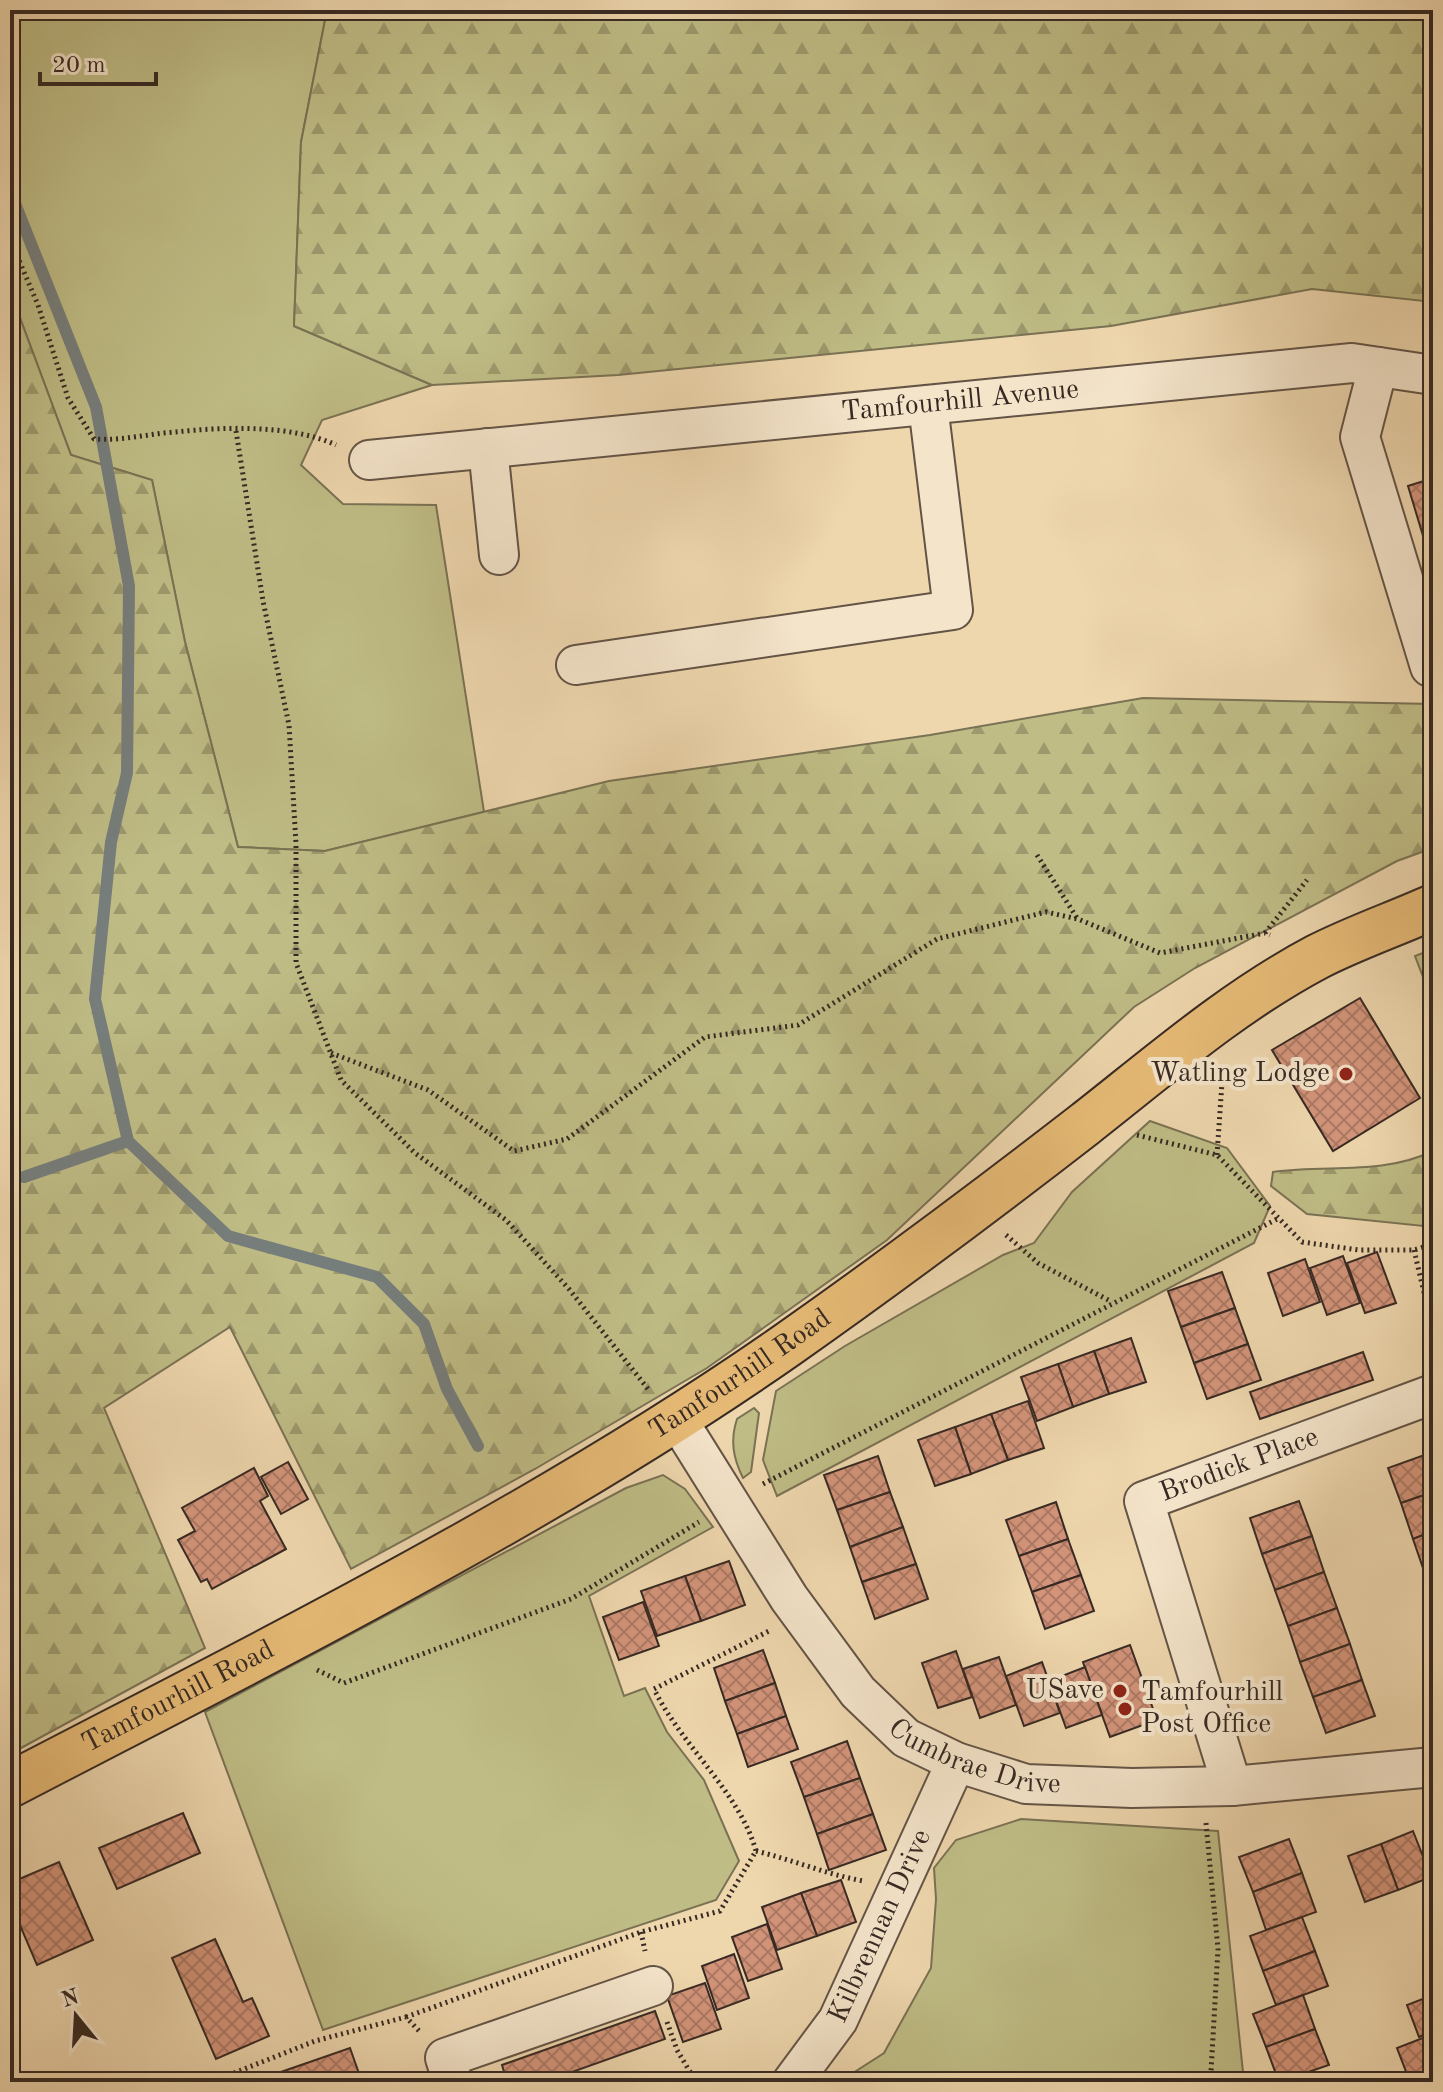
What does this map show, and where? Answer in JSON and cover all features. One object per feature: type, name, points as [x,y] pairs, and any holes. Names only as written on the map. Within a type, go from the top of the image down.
[{"type":"main road","name":"Tamfourhill Road","points":[[10,1785],[273,1648],[446,1553],[677,1419],[786,1345],[975,1208],[1202,1031],[1318,957],[1433,907]]},
{"type":"street","name":"Tamfourhill Avenue","points":[[369,460],[1352,363],[1433,375]]},
{"type":"street","points":[[1378,367],[1360,437],[1430,667]]},
{"type":"street","points":[[576,665],[953,610],[928,405]]},
{"type":"street","points":[[488,448],[499,555]]},
{"type":"street","name":"Brodick Place","points":[[1217,1786],[1144,1501],[1433,1394]]},
{"type":"street","name":"Cumbrae Drive","points":[[677,1419],[799,1613],[858,1692],[906,1738],[956,1762],[1026,1784],[1217,1786],[1433,1767]]},
{"type":"street","name":"Kilbrennan Drive","points":[[792,2082],[838,2020],[956,1762]]},
{"type":"street","points":[[449,2070],[653,1986]]},
{"type":"path","points":[[10,239],[38,305],[68,398],[94,439],[118,441],[176,431],[270,431],[321,438],[369,460]]},
{"type":"path","points":[[236,431],[263,601],[289,725],[296,844],[296,963],[341,1080],[415,1153],[506,1220],[569,1289],[634,1376],[677,1419]]},
{"type":"path","points":[[1037,855],[1078,919]]},
{"type":"path","points":[[1265,933],[1307,880]]},
{"type":"path","points":[[330,1053],[428,1090],[514,1151],[567,1139],[705,1037],[798,1025],[937,939],[1046,912],[1078,919],[1160,953],[1265,933],[1318,957]]},
{"type":"path","points":[[1202,1031],[1223,1068],[1217,1155]]},
{"type":"path","points":[[1085,1124],[1217,1155],[1302,1242],[1359,1250],[1414,1250],[1433,1244]]},
{"type":"path","points":[[975,1208],[1038,1263],[1112,1302]]},
{"type":"path","points":[[273,1648],[344,1683],[571,1599],[728,1504],[1279,1218]]},
{"type":"path","points":[[1414,1250],[1433,1331]]},
{"type":"path","points":[[212,2082],[315,2041],[406,2017],[641,1932],[720,1911],[756,1851],[750,1828],[669,1720],[654,1689],[799,1613]]},
{"type":"path","points":[[1215,2082],[1211,2072],[1218,1949],[1217,1786]]},
{"type":"path","points":[[756,1851],[798,1862],[826,1874],[900,1888]]},
{"type":"path","points":[[406,2017],[449,2070]]},
{"type":"path","points":[[234,2073],[238,2082]]},
{"type":"green space","points":[[10,10],[327,10],[301,142],[294,326],[432,385],[322,420],[301,465],[343,504],[436,505],[484,812],[325,851],[238,847],[185,642],[152,480],[71,455],[10,291]]},
{"type":"green space","points":[[327,10],[1433,10],[1433,302],[1312,289],[1111,326],[618,375],[432,385],[294,326],[301,142]]},
{"type":"green space","points":[[10,291],[71,455],[152,480],[185,642],[238,847],[325,851],[609,781],[930,735],[1143,698],[1433,704],[1433,848],[1397,861],[1195,968],[1134,1007],[887,1240],[707,1368],[535,1469],[351,1569],[230,1327],[104,1408],[205,1648],[10,1754]]},
{"type":"green space","points":[[1433,949],[1433,1003],[1415,956]]},
{"type":"green space","points":[[1150,1121],[1227,1148],[1270,1206],[1254,1243],[777,1496],[763,1460],[776,1391],[845,1346],[1003,1255],[1034,1243],[1072,1192]]},
{"type":"green space","points":[[1433,1151],[1433,1227],[1307,1214],[1271,1186],[1273,1172],[1374,1167],[1413,1159]]},
{"type":"green space","points":[[754,1408],[759,1413],[751,1472],[743,1478],[735,1456],[734,1434],[737,1419]]},
{"type":"green space","points":[[663,1475],[685,1489],[713,1527],[589,1596],[624,1696],[645,1688],[667,1732],[704,1780],[739,1861],[716,1900],[323,2030],[205,1712],[626,1488]]},
{"type":"green space","points":[[1021,1819],[1218,1831],[1244,2082],[839,2082],[884,2053],[931,1968],[936,1899],[934,1868],[956,1840]]},
{"type":"building","points":[[1433,478],[1433,569],[1408,486]]},
{"type":"building","name":"Watling Lodge","points":[[1360,998],[1420,1098],[1333,1151],[1272,1050]]},
{"type":"building","points":[[1377,1252],[1396,1303],[1365,1313],[1347,1263]]},
{"type":"building","points":[[1343,1256],[1360,1303],[1327,1315],[1310,1268]]},
{"type":"building","points":[[1305,1259],[1320,1302],[1283,1316],[1268,1273]]},
{"type":"building","points":[[1222,1272],[1235,1308],[1181,1327],[1168,1291]]},
{"type":"building","points":[[1235,1308],[1248,1344],[1194,1363],[1181,1327]]},
{"type":"building","points":[[1131,1338],[1146,1382],[1109,1394],[1094,1351]]},
{"type":"building","points":[[1248,1344],[1261,1380],[1207,1399],[1194,1363]]},
{"type":"building","points":[[1094,1351],[1109,1394],[1073,1407],[1058,1364]]},
{"type":"building","points":[[1363,1352],[1373,1380],[1260,1419],[1250,1392]]},
{"type":"building","points":[[1058,1364],[1073,1407],[1037,1421],[1021,1377]]},
{"type":"building","points":[[1028,1401],[1044,1448],[1008,1460],[991,1414]]},
{"type":"building","points":[[991,1414],[1008,1460],[971,1474],[955,1427]]},
{"type":"building","points":[[955,1427],[971,1474],[935,1486],[918,1440]]},
{"type":"building","points":[[1433,1452],[1433,1492],[1401,1503],[1388,1468]]},
{"type":"building","points":[[878,1456],[890,1492],[837,1510],[824,1475]]},
{"type":"building","points":[[288,1462],[308,1499],[281,1514],[261,1477]]},
{"type":"building","points":[[254,1468],[268,1496],[260,1501],[286,1549],[212,1589],[207,1579],[201,1582],[178,1540],[195,1531],[182,1508]]},
{"type":"building","points":[[890,1492],[903,1527],[850,1547],[837,1510]]},
{"type":"building","points":[[1433,1492],[1433,1531],[1413,1539],[1401,1503]]},
{"type":"building","points":[[1299,1501],[1312,1536],[1262,1554],[1250,1518]]},
{"type":"building","points":[[1056,1502],[1068,1539],[1019,1556],[1006,1520]]},
{"type":"building","points":[[903,1527],[916,1564],[862,1582],[850,1547]]},
{"type":"building","points":[[1433,1531],[1433,1571],[1425,1574],[1413,1539]]},
{"type":"building","points":[[1312,1536],[1324,1572],[1275,1590],[1262,1554]]},
{"type":"building","points":[[1068,1539],[1081,1575],[1032,1592],[1019,1556]]},
{"type":"building","points":[[729,1561],[745,1605],[701,1621],[685,1576]]},
{"type":"building","points":[[916,1564],[928,1599],[875,1619],[862,1582]]},
{"type":"building","points":[[1433,1571],[1433,1595],[1425,1574]]},
{"type":"building","points":[[1324,1572],[1337,1608],[1288,1626],[1275,1590]]},
{"type":"building","points":[[1081,1575],[1094,1611],[1045,1629],[1032,1592]]},
{"type":"building","points":[[685,1576],[701,1621],[657,1636],[641,1591]]},
{"type":"building","points":[[643,1602],[659,1646],[619,1660],[603,1617]]},
{"type":"building","points":[[1337,1608],[1350,1644],[1300,1662],[1288,1626]]},
{"type":"building","points":[[1350,1644],[1362,1680],[1313,1697],[1300,1662]]},
{"type":"building","name":"USave","points":[[1130,1645],[1157,1720],[1110,1737],[1083,1662]]},
{"type":"building","points":[[763,1650],[775,1683],[725,1701],[714,1668]]},
{"type":"building","points":[[956,1651],[972,1697],[938,1708],[922,1663]]},
{"type":"building","points":[[999,1657],[1016,1705],[980,1718],[963,1669]]},
{"type":"building","points":[[1042,1662],[1060,1713],[1024,1726],[1006,1676]]},
{"type":"building","points":[[1085,1667],[1102,1715],[1066,1728],[1049,1681]]},
{"type":"building","points":[[1362,1680],[1375,1716],[1326,1733],[1313,1697]]},
{"type":"building","points":[[775,1683],[786,1716],[737,1734],[725,1701]]},
{"type":"building","points":[[786,1716],[798,1749],[748,1767],[737,1734]]},
{"type":"building","points":[[847,1741],[860,1778],[804,1797],[791,1762]]},
{"type":"building","points":[[860,1778],[873,1814],[817,1834],[804,1797]]},
{"type":"building","points":[[183,1813],[200,1853],[117,1889],[99,1848]]},
{"type":"building","points":[[873,1814],[886,1850],[829,1870],[817,1834]]},
{"type":"building","points":[[1413,1831],[1431,1877],[1398,1890],[1381,1844]]},
{"type":"building","points":[[1289,1839],[1302,1873],[1253,1892],[1239,1857]]},
{"type":"building","points":[[1381,1844],[1398,1890],[1365,1902],[1348,1856]]},
{"type":"building","points":[[1433,1845],[1433,1866],[1426,1848]]},
{"type":"building","points":[[59,1862],[93,1940],[37,1965],[10,1902],[10,1883]]},
{"type":"building","points":[[1302,1873],[1316,1912],[1266,1930],[1253,1892]]},
{"type":"building","points":[[841,1880],[856,1922],[817,1936],[801,1893]]},
{"type":"building","points":[[801,1893],[817,1936],[777,1950],[762,1907]]},
{"type":"building","points":[[1302,1917],[1315,1951],[1263,1971],[1250,1936]]},
{"type":"building","points":[[767,1924],[782,1969],[748,1981],[732,1937]]},
{"type":"building","points":[[215,1939],[243,2002],[252,1998],[269,2036],[216,2059],[172,1958]]},
{"type":"building","points":[[1315,1951],[1328,1986],[1276,2005],[1263,1971]]},
{"type":"building","points":[[734,1954],[749,1998],[717,2010],[702,1966]]},
{"type":"building","points":[[705,1983],[721,2029],[683,2042],[667,1996]]},
{"type":"building","points":[[1303,1995],[1315,2029],[1266,2047],[1253,2014]]},
{"type":"building","points":[[1433,1995],[1433,2032],[1419,2037],[1407,2005]]},
{"type":"building","points":[[655,2011],[665,2039],[544,2082],[507,2082],[502,2065]]},
{"type":"building","points":[[1315,2029],[1329,2065],[1279,2082],[1266,2047]]},
{"type":"building","points":[[1433,2034],[1433,2082],[1410,2082],[1397,2048]]},
{"type":"building","points":[[350,2048],[362,2082],[284,2082],[281,2072]]},
{"type":"building","points":[[687,2072],[691,2082],[658,2082]]},
{"type":"building","points":[[1310,2072],[1314,2082],[1283,2082]]},
{"type":"waterway","points":[[10,191],[96,407],[129,586],[127,773],[111,842],[95,999],[128,1141],[228,1236],[377,1277],[424,1324],[447,1389],[478,1446]]},
{"type":"waterway","points":[[24,1177],[128,1141]]},
{"type":"place","name":"Watling Lodge","points":[[1346,1074]]},
{"type":"place","name":"USave","points":[[1120,1691]]},
{"type":"place","name":"Tamfourhill Post Office","points":[[1125,1709]]}]
